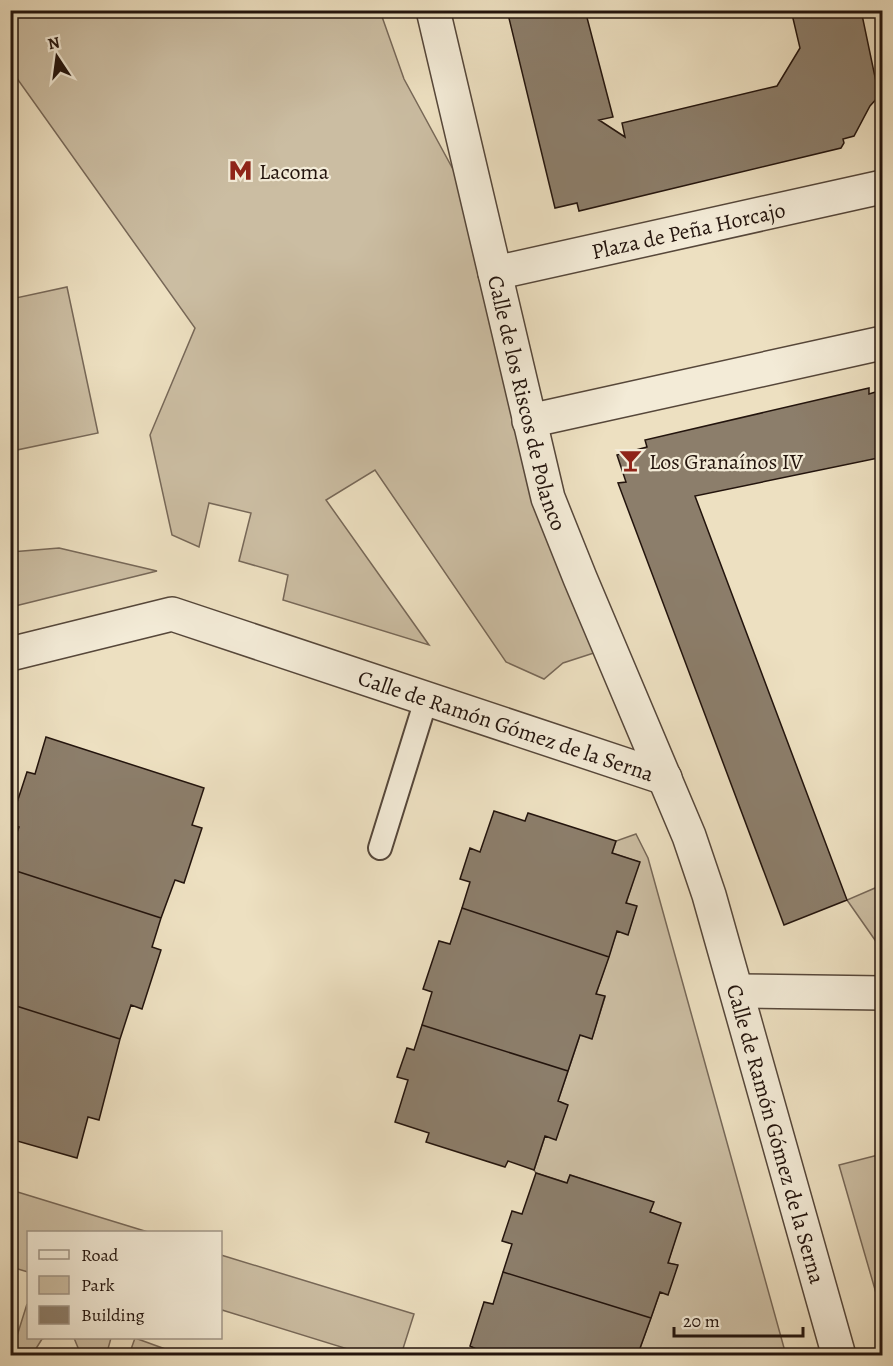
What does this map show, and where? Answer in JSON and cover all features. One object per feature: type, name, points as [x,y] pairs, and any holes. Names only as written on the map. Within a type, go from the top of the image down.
[{"type":"street","name":"Calle de los Riscos de Polanco","points":[[433,10],[548,498],[665,778]]},
{"type":"street","name":"Plaza de Peña Horcajo","points":[[495,273],[882,187]]},
{"type":"street","points":[[529,421],[882,343]]},
{"type":"street","name":"Calle de Ramón Gómez de la Serna","points":[[10,654],[172,614],[665,778],[689,836],[709,895],[839,1356]]},
{"type":"street","points":[[737,991],[882,993]]},
{"type":"lane","points":[[380,848],[426,700]]},
{"type":"green space","points":[[10,11],[380,11],[404,79],[461,184],[600,651],[563,663],[544,679],[506,662],[375,470],[326,500],[429,645],[283,600],[288,575],[239,561],[251,513],[209,503],[199,547],[172,535],[150,435],[195,328],[11,70]]},
{"type":"green space","points":[[67,287],[98,433],[12,451],[10,442],[11,299]]},
{"type":"green space","points":[[59,548],[157,571],[11,607],[11,552]]},
{"type":"green space","points":[[636,834],[648,858],[786,1355],[648,1356],[648,1353],[639,1351],[660,1292],[677,1265],[668,1263],[680,1223],[650,1212],[653,1203],[570,1175],[567,1183],[536,1173],[534,1170],[545,1136],[556,1139],[567,1105],[558,1101],[580,1035],[592,1038],[605,997],[596,994],[617,931],[628,934],[636,906],[626,903],[639,862],[612,853],[616,841]]},
{"type":"green space","points":[[882,885],[882,950],[847,900]]},
{"type":"green space","points":[[882,1154],[882,1291],[876,1293],[839,1165]]},
{"type":"green space","points":[[11,1190],[145,1231],[27,1231],[27,1272],[11,1267]]},
{"type":"green space","points":[[222,1255],[414,1314],[401,1355],[364,1354],[222,1310]]},
{"type":"green space","points":[[27,1304],[27,1339],[42,1339],[32,1355],[11,1355]]},
{"type":"green space","points":[[74,1339],[111,1339],[106,1356],[81,1355]]},
{"type":"green space","points":[[135,1339],[168,1350],[166,1355],[129,1355]]},
{"type":"building","points":[[507,10],[585,10],[613,117],[599,120],[625,137],[622,123],[777,86],[800,48],[791,10],[861,10],[879,96],[870,106],[854,136],[843,139],[844,143],[841,148],[579,211],[577,203],[555,208]]},
{"type":"building","points":[[869,388],[869,394],[882,390],[882,460],[878,458],[695,496],[847,900],[784,925],[618,483],[626,482],[617,455],[647,447],[645,440]]},
{"type":"building","points":[[46,737],[204,788],[192,825],[202,828],[184,883],[175,880],[161,918],[10,869],[10,852],[19,827],[10,824],[27,772],[35,774]]},
{"type":"building","points":[[494,811],[525,821],[528,813],[616,841],[612,853],[640,862],[626,903],[637,906],[628,935],[617,931],[609,957],[462,908],[470,882],[460,879],[470,848],[480,852]]},
{"type":"building","points":[[10,869],[161,918],[152,947],[161,950],[142,1009],[131,1005],[120,1039],[10,1004]]},
{"type":"building","points":[[462,908],[609,957],[596,994],[605,996],[592,1039],[580,1035],[568,1071],[422,1025],[432,992],[423,989],[439,941],[450,944]]},
{"type":"building","points":[[10,1004],[120,1039],[99,1120],[88,1117],[77,1158],[10,1139]]},
{"type":"building","points":[[422,1025],[568,1071],[558,1101],[568,1105],[556,1140],[545,1136],[534,1170],[508,1161],[505,1167],[426,1142],[429,1133],[395,1122],[408,1080],[397,1077],[407,1048],[414,1050]]},
{"type":"building","points":[[536,1173],[567,1183],[570,1175],[654,1202],[650,1212],[681,1223],[668,1263],[678,1265],[668,1295],[660,1292],[651,1318],[503,1272],[512,1244],[502,1241],[512,1211],[522,1214]]},
{"type":"building","points":[[503,1272],[651,1318],[639,1351],[648,1353],[648,1356],[474,1356],[476,1349],[470,1346],[484,1302],[493,1304]]},
{"type":"place","name":"Lacoma","points":[[241,171]]},
{"type":"place","name":"Los Granaínos IV","points":[[631,461]]}]
